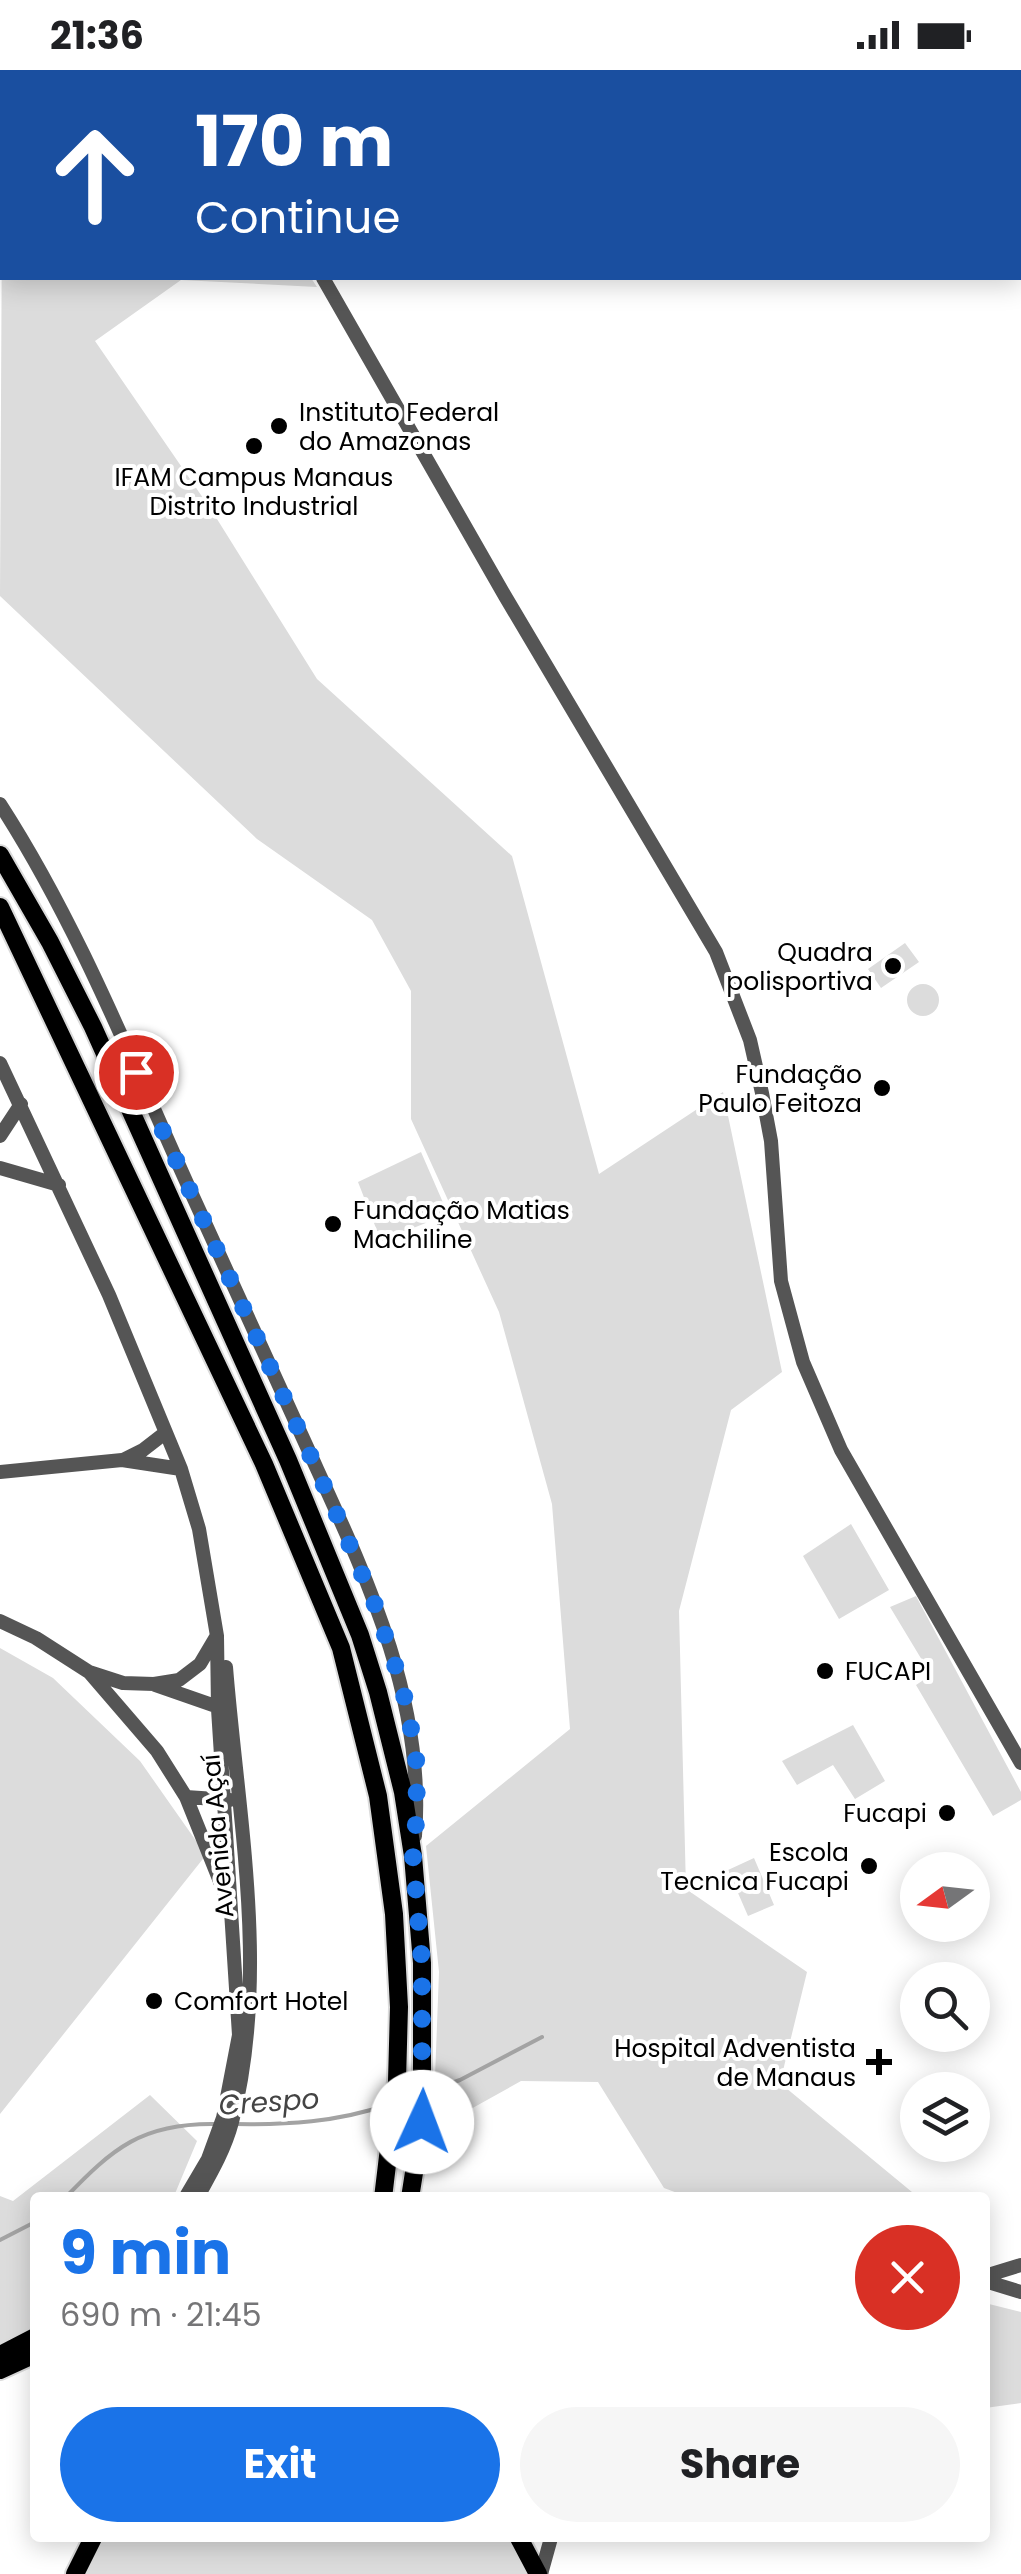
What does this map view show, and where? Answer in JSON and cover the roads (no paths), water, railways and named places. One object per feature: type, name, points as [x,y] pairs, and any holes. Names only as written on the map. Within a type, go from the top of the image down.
[{"type":"main road","points":[[0,855],[50,942],[123,1097],[288,1460],[360,1636],[404,1792],[413,1856],[424,2041],[422,2122],[411,2192]]},
{"type":"main road","points":[[0,906],[264,1464],[341,1648],[378,1796],[388,1857],[398,1988],[397,2081],[385,2192]]},
{"type":"main road","points":[[96,1110],[123,1097]]},
{"type":"main road","points":[[1,2365],[30,2341]]},
{"type":"main road","points":[[1,2365],[30,2356]]},
{"type":"main road","points":[[1,2365],[30,2364]]},
{"type":"main road","points":[[74,2574],[92,2542]]},
{"type":"main road","points":[[521,2542],[540,2574]]},
{"type":"street","points":[[324,280],[514,612],[716,952],[750,1040],[762,1093],[771,1141],[781,1281],[803,1362],[840,1450],[1021,1763]]},
{"type":"street","points":[[0,804],[31,854],[84,960],[375,1605],[402,1686],[416,1752],[413,1856]]},
{"type":"street","name":"Avenida Açaí","points":[[0,1063],[109,1294],[180,1469],[199,1529],[217,1636],[231,1800],[239,2035],[223,2118],[208,2159],[189,2192]]},
{"type":"street","points":[[0,1136],[21,1104]]},
{"type":"street","points":[[0,1168],[59,1184]]},
{"type":"street","points":[[122,1460],[144,1450],[165,1433]]},
{"type":"street","points":[[0,1472],[122,1460],[180,1469]]},
{"type":"street","name":"Avenida Açaí","points":[[180,1469],[195,1491],[207,1527],[223,1633],[224,1709]]},
{"type":"street","points":[[0,1622],[36,1638],[88,1672],[157,1751],[186,1797],[234,1918]]},
{"type":"street","points":[[88,1672],[123,1683],[179,1680],[200,1664],[217,1636]]},
{"type":"street","points":[[154,1684],[224,1709]]},
{"type":"street","points":[[186,1797],[231,1800]]},
{"type":"street","name":"Avenida Açaí","points":[[200,2192],[218,2162],[232,2124],[248,2036],[248,1926],[231,1800]]},
{"type":"street","points":[[990,2277],[1021,2265]]},
{"type":"street","points":[[990,2281],[1021,2292]]},
{"type":"street","points":[[540,2574],[550,2542]]},
{"type":"waterway","name":"Crespo","points":[[429,2091],[460,2080],[542,2037]]},
{"type":"waterway","name":"Crespo","points":[[234,2124],[312,2121],[387,2105]]},
{"type":"waterway","name":"Crespo","points":[[71,2192],[98,2165],[131,2142],[168,2128],[215,2124]]},
{"type":"waterway","name":"Crespo","points":[[0,2240],[30,2225]]},
{"type":"place","name":"Instituto Federal do Amazonas","points":[[279,426]]},
{"type":"place","name":"IFAM Campus Manaus Distrito Industrial","points":[[254,446]]},
{"type":"place","name":"Quadra polisportiva","points":[[893,966]]},
{"type":"place","name":"Fundação Paulo Feitoza","points":[[882,1088]]},
{"type":"place","name":"Fundação Matias Machiline","points":[[333,1224]]},
{"type":"place","name":"FUCAPI","points":[[825,1671]]},
{"type":"place","name":"Fucapi","points":[[947,1813]]},
{"type":"place","name":"Escola Tecnica Fucapi","points":[[869,1866]]},
{"type":"place","name":"Comfort Hotel","points":[[154,2001]]},
{"type":"place","name":"Hospital Adventista de Manaus","points":[[879,2062]]}]
